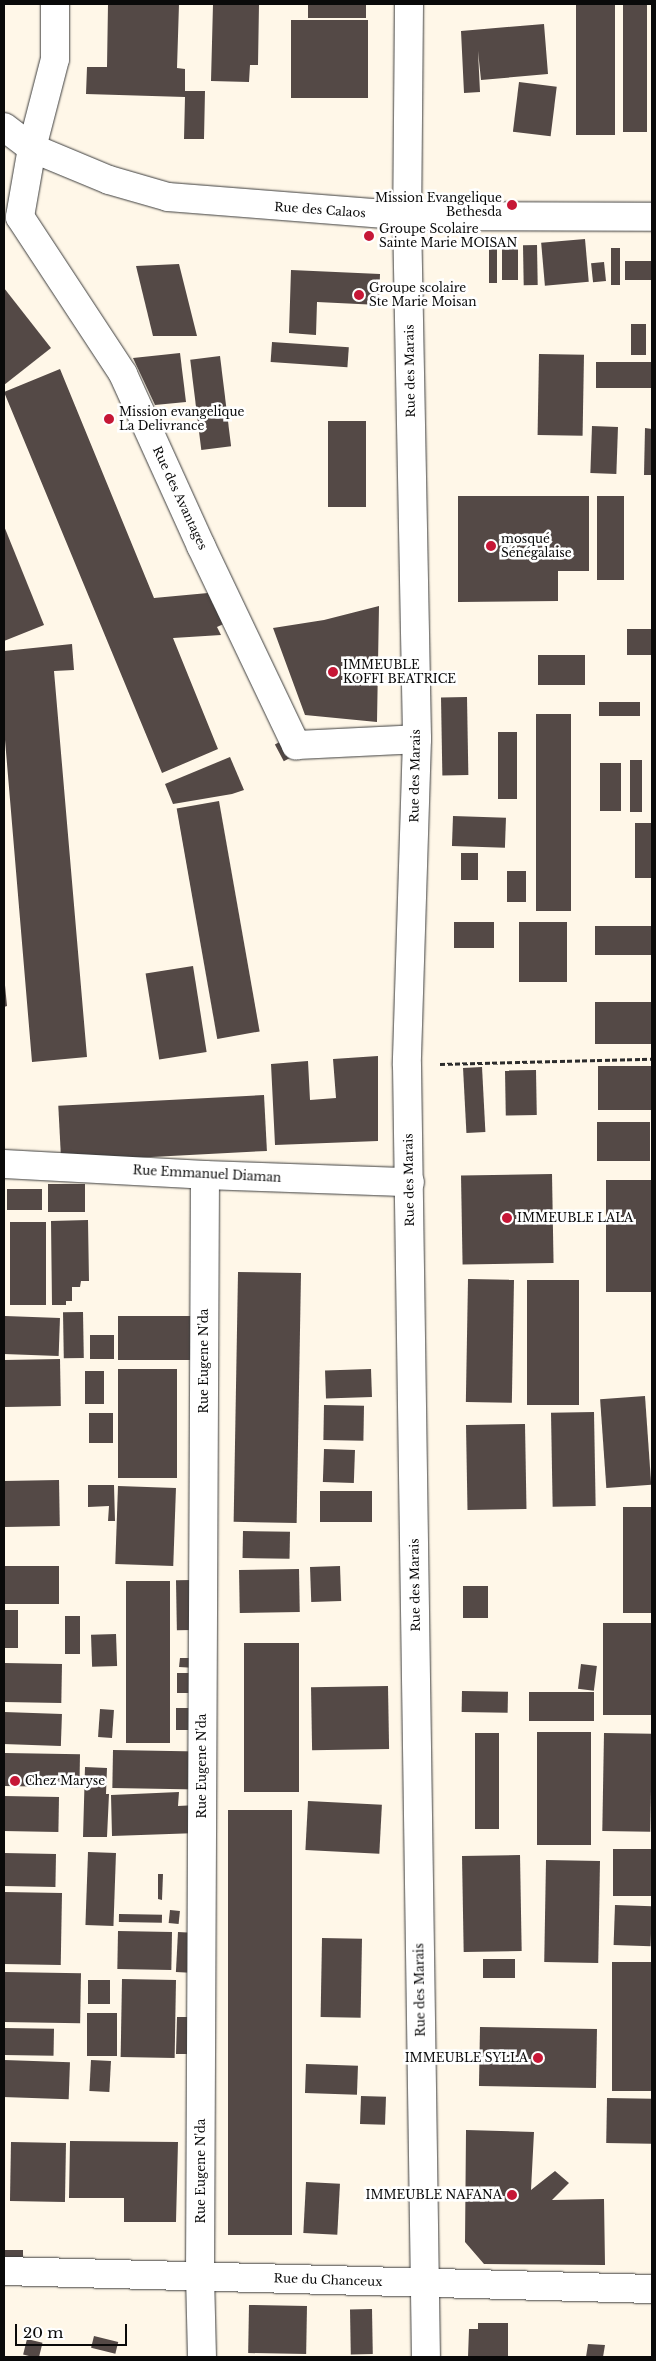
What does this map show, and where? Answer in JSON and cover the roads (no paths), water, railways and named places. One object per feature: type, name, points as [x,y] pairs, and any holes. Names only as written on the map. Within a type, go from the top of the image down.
[{"type":"street","points":[[32,148],[55,59],[55,4]]},
{"type":"street","name":"Rue des Marais","points":[[409,4],[407,216],[417,738],[407,1065],[423,2283],[426,2357]]},
{"type":"street","name":"Rue des Calaos","points":[[4,127],[32,148],[108,180],[168,197],[407,216],[652,217]]},
{"type":"street","name":"Rue des Avantages","points":[[32,148],[20,217],[124,374],[201,546],[296,745],[417,738]]},
{"type":"street","name":"Rue Emmanuel Diaman","points":[[4,1164],[205,1175],[410,1182]]},
{"type":"street","name":"Rue Eugene N'da","points":[[202,2357],[200,2276],[205,1175]]},
{"type":"street","name":"Rue du Chanceux","points":[[4,2271],[652,2289]]},
{"type":"place","name":"Mission Evangelique Bethesda","points":[[512,205]]},
{"type":"place","name":"Groupe Scolaire Sainte Marie MOISAN","points":[[369,236]]},
{"type":"place","name":"Groupe scolaire Ste Marie Moisan","points":[[359,295]]},
{"type":"place","name":"Mission evangelique La Delivrance","points":[[109,419]]},
{"type":"place","name":"mosqué Sénégalaise","points":[[491,546]]},
{"type":"place","name":"IMMEUBLE KOFFI BEATRICE","points":[[333,672]]},
{"type":"place","name":"IMMEUBLE LALA","points":[[507,1218]]},
{"type":"place","name":"Chez Maryse","points":[[15,1781]]},
{"type":"place","name":"IMMEUBLE SYLLA","points":[[538,2058]]},
{"type":"place","name":"IMMEUBLE NAFANA","points":[[512,2195]]}]
